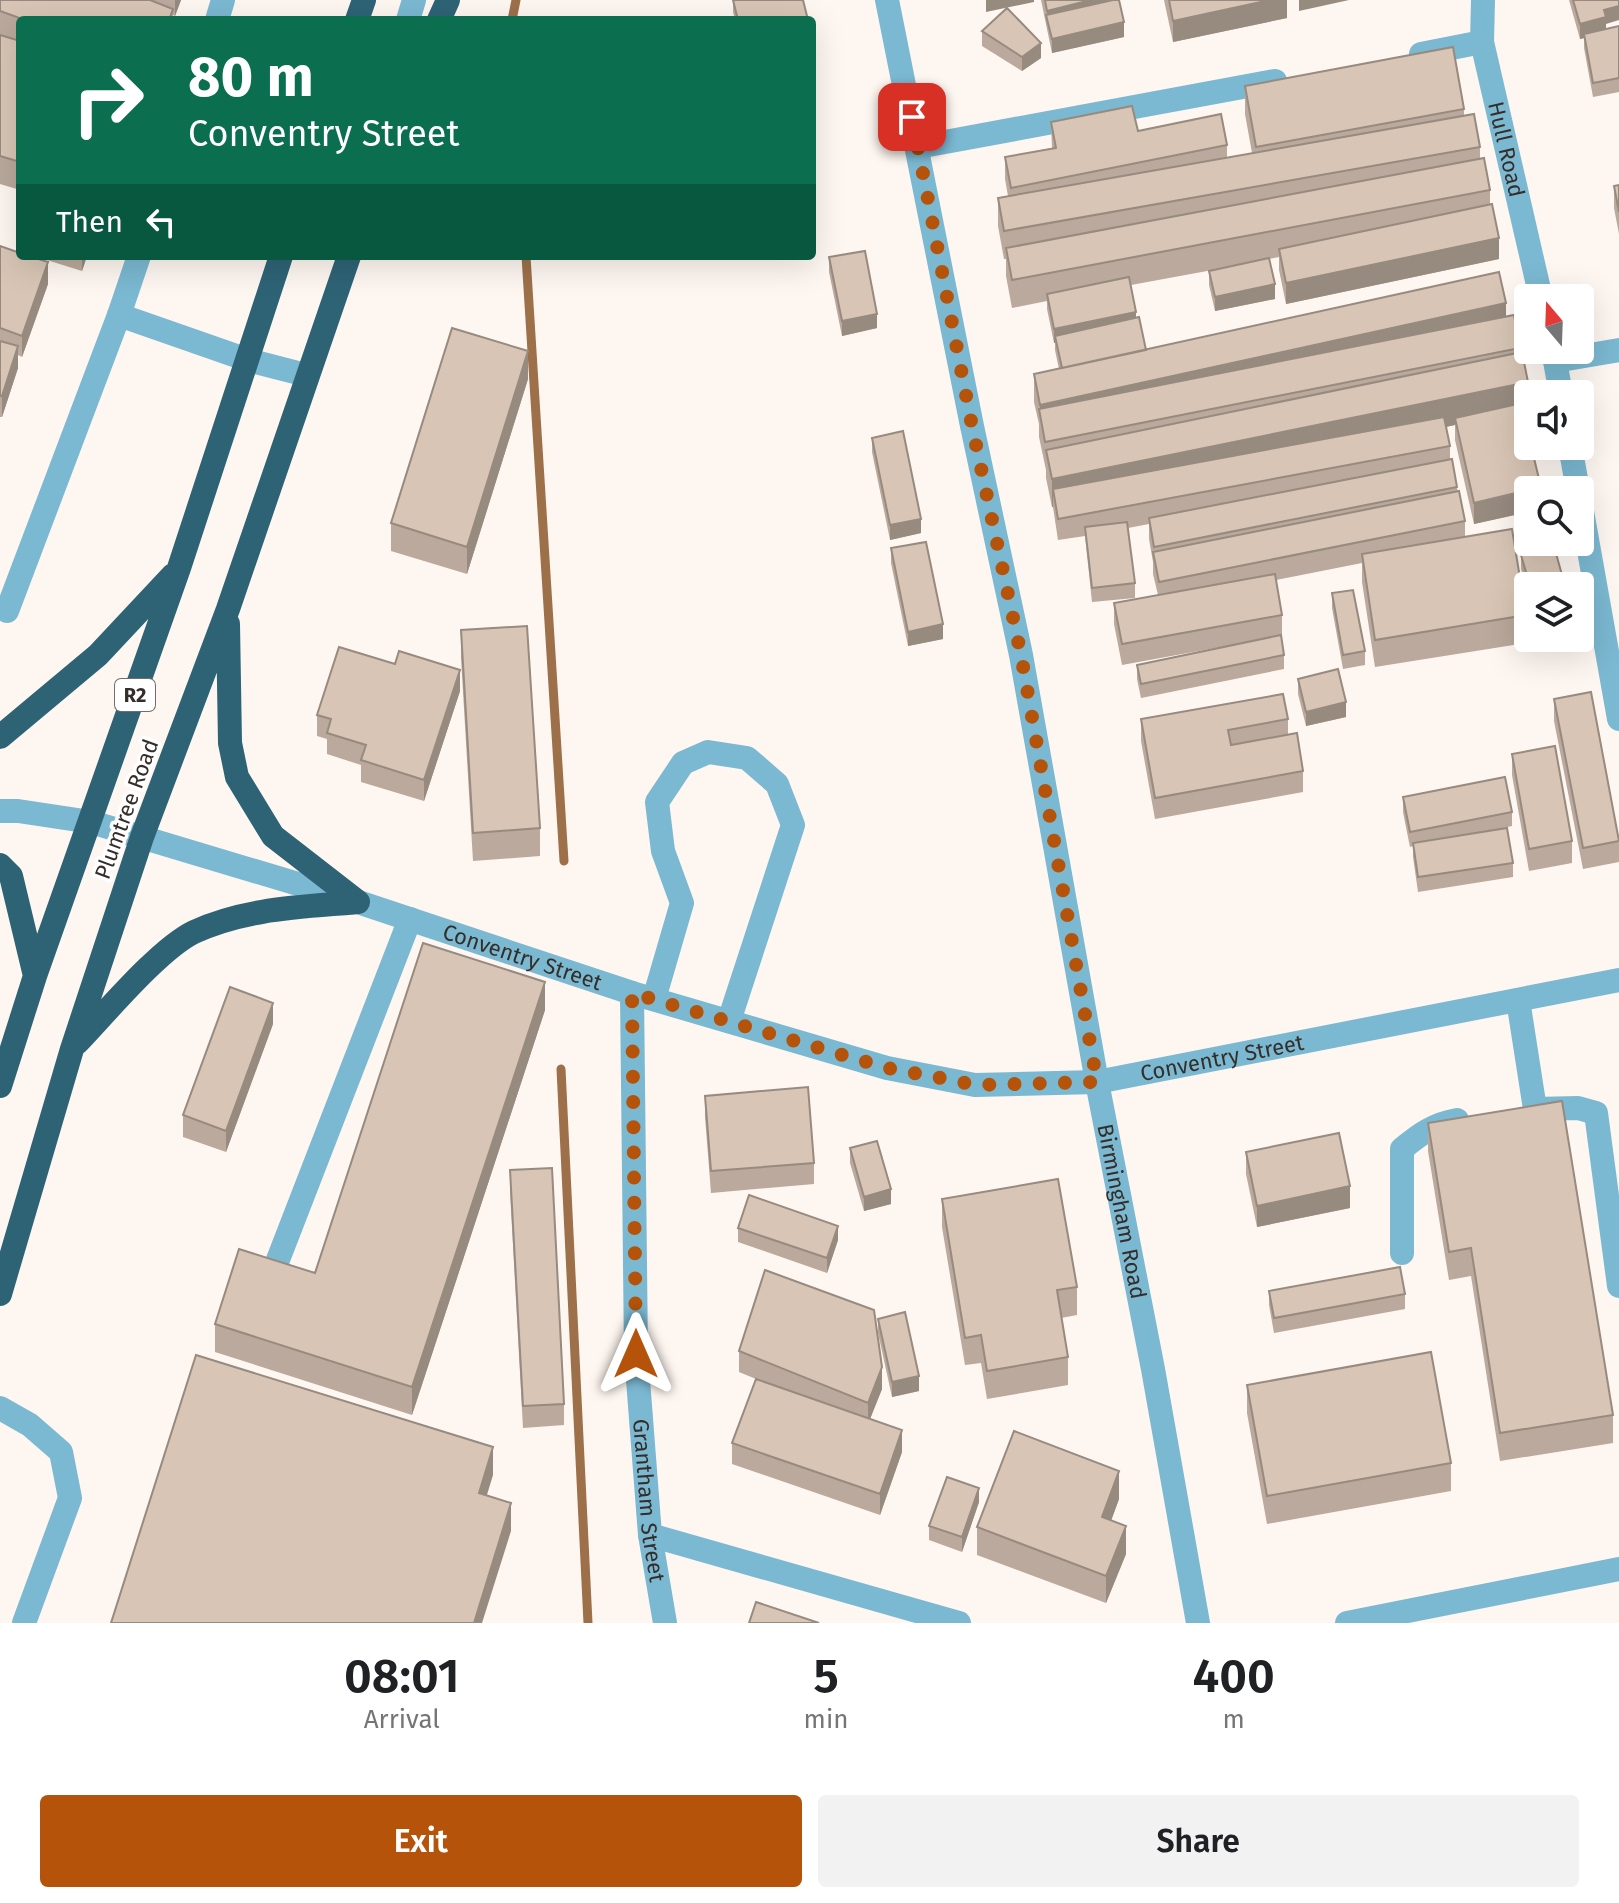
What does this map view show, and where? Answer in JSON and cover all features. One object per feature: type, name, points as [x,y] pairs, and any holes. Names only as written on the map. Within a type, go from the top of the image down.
[{"type":"highway","name":"Plumtree Road","points":[[0,1086],[35,976],[179,568],[280,260]]},
{"type":"highway","name":"Plumtree Road","points":[[0,1294],[72,1049],[142,837],[228,609],[348,260]]},
{"type":"highway","points":[[0,737],[98,655],[179,568]]},
{"type":"highway","points":[[228,609],[230,743],[237,777],[273,836],[358,902]]},
{"type":"highway","points":[[0,865],[11,876],[35,976]]},
{"type":"highway","points":[[72,1049],[137,980],[192,933],[264,910],[358,902]]},
{"type":"street","name":"Birmingham Road","points":[[887,0],[1021,655],[1198,1623]]},
{"type":"street","name":"Hull Road","points":[[1483,0],[1482,42],[1538,284]]},
{"type":"street","points":[[1403,57],[1482,42]]},
{"type":"street","points":[[918,147],[1294,77]]},
{"type":"street","points":[[7,611],[138,260]]},
{"type":"street","points":[[119,315],[248,360],[306,375]]},
{"type":"street","points":[[1594,352],[1619,350]]},
{"type":"street","points":[[1590,556],[1619,719]]},
{"type":"street","name":"Grantham Street","points":[[665,1623],[650,1535],[636,1354],[643,996],[682,903],[663,851],[657,802],[683,763],[708,752],[747,758],[777,784],[793,825],[729,1021]]},
{"type":"street","name":"Conventry Street","points":[[0,811],[91,822],[358,902],[643,996],[887,1068],[975,1085],[1097,1082],[1619,980]]},
{"type":"street","points":[[274,1270],[410,919]]},
{"type":"street","points":[[1518,1000],[1527,1110],[1608,1110],[1619,1286]]},
{"type":"street","points":[[1402,1253],[1402,1149],[1424,1130],[1442,1123],[1473,1118]]},
{"type":"street","points":[[0,1408],[30,1425],[61,1452],[70,1498],[24,1623]]},
{"type":"street","points":[[650,1535],[959,1623]]},
{"type":"street","points":[[1347,1623],[1619,1569]]},
{"type":"building","points":[[0,0],[150,0],[173,9],[170,16],[16,17],[0,11]]},
{"type":"building","points":[[733,0],[803,0],[807,16],[737,16]]},
{"type":"building","points":[[1045,0],[1091,0],[1047,11]]},
{"type":"building","points":[[1119,0],[1124,22],[1052,39],[1046,15]]},
{"type":"building","points":[[1169,0],[1270,0],[1173,21]]},
{"type":"building","points":[[1573,0],[1619,0],[1619,6],[1604,10],[1606,17],[1580,24]]},
{"type":"building","points":[[1007,8],[1041,43],[1022,57],[982,31]]},
{"type":"building","points":[[1619,26],[1619,78],[1593,83],[1584,34]]},
{"type":"building","points":[[0,35],[16,40],[16,161],[0,156]]},
{"type":"building","points":[[1453,47],[1464,109],[1256,147],[1245,86]]},
{"type":"building","points":[[1132,106],[1138,131],[1221,114],[1227,145],[1011,188],[1005,157],[1056,148],[1051,122]]},
{"type":"building","points":[[1474,114],[1480,147],[1004,231],[998,198]]},
{"type":"building","points":[[1484,158],[1490,190],[1012,280],[1006,248]]},
{"type":"building","points":[[1619,185],[1619,212],[1614,186]]},
{"type":"building","points":[[1492,204],[1499,238],[1286,283],[1279,249]]},
{"type":"building","points":[[0,246],[16,252],[16,260],[48,262],[22,336],[0,328]]},
{"type":"building","points":[[865,251],[877,314],[842,321],[829,257]]},
{"type":"building","points":[[1269,258],[1275,284],[1215,297],[1209,271]]},
{"type":"building","points":[[1499,272],[1506,303],[1040,405],[1034,374]]},
{"type":"building","points":[[1129,277],[1136,312],[1054,329],[1047,294]]},
{"type":"building","points":[[1514,315],[1514,349],[1045,442],[1039,409]]},
{"type":"building","points":[[1139,317],[1146,350],[1062,368],[1055,336]]},
{"type":"building","points":[[452,328],[528,351],[467,547],[391,523]]},
{"type":"building","points":[[0,341],[18,346],[2,396],[0,396]]},
{"type":"building","points":[[1514,354],[1514,364],[1524,364],[1528,380],[1514,380],[1514,385],[1052,479],[1046,450]]},
{"type":"building","points":[[1514,405],[1514,460],[1534,460],[1538,476],[1514,476],[1514,493],[1474,503],[1455,418]]},
{"type":"building","points":[[1444,417],[1450,446],[1058,519],[1053,489]]},
{"type":"building","points":[[903,431],[921,519],[890,525],[872,438]]},
{"type":"building","points":[[1452,459],[1457,487],[1154,547],[1149,518]]},
{"type":"building","points":[[1459,491],[1465,521],[1159,582],[1153,552]]},
{"type":"building","points":[[1127,522],[1135,583],[1092,588],[1085,527]]},
{"type":"building","points":[[1512,529],[1519,572],[1514,572],[1514,617],[1375,640],[1362,554]]},
{"type":"building","points":[[926,542],[943,624],[908,632],[891,548]]},
{"type":"building","points":[[1521,556],[1557,556],[1561,572],[1526,572]]},
{"type":"building","points":[[1275,574],[1282,615],[1122,644],[1114,603]]},
{"type":"building","points":[[1353,590],[1365,651],[1343,655],[1332,593]]},
{"type":"building","points":[[527,626],[540,828],[473,833],[461,630]]},
{"type":"building","points":[[1281,635],[1284,655],[1141,684],[1137,665]]},
{"type":"building","points":[[339,647],[395,664],[399,651],[460,670],[424,780],[361,760],[366,745],[327,733],[331,719],[317,715]]},
{"type":"building","points":[[1338,669],[1346,702],[1306,712],[1298,679]]},
{"type":"building","points":[[1591,692],[1619,841],[1583,848],[1554,699]]},
{"type":"building","points":[[1283,694],[1288,719],[1228,730],[1231,745],[1297,733],[1303,771],[1155,798],[1141,719]]},
{"type":"building","points":[[1555,746],[1572,841],[1529,849],[1512,754]]},
{"type":"building","points":[[1505,777],[1512,812],[1410,832],[1403,797]]},
{"type":"building","points":[[1507,828],[1513,863],[1418,877],[1413,843]]},
{"type":"building","points":[[423,943],[545,982],[412,1387],[215,1324],[239,1249],[315,1273]]},
{"type":"building","points":[[230,987],[273,1003],[226,1131],[183,1115]]},
{"type":"building","points":[[808,1087],[814,1163],[711,1171],[705,1096]]},
{"type":"building","points":[[1562,1101],[1613,1415],[1500,1433],[1471,1248],[1449,1252],[1428,1123]]},
{"type":"building","points":[[1339,1133],[1350,1186],[1257,1206],[1246,1152]]},
{"type":"building","points":[[877,1141],[891,1189],[864,1197],[850,1148]]},
{"type":"building","points":[[552,1168],[564,1404],[523,1406],[510,1170]]},
{"type":"building","points":[[1058,1179],[1077,1287],[1057,1290],[1068,1357],[987,1371],[981,1335],[965,1338],[942,1199]]},
{"type":"building","points":[[749,1195],[838,1226],[827,1258],[738,1228]]},
{"type":"building","points":[[1400,1267],[1405,1294],[1274,1318],[1269,1291]]},
{"type":"building","points":[[765,1270],[874,1310],[882,1367],[868,1403],[739,1351]]},
{"type":"building","points":[[905,1312],[919,1376],[892,1382],[878,1319]]},
{"type":"building","points":[[1431,1352],[1451,1463],[1267,1496],[1247,1385]]},
{"type":"building","points":[[196,1355],[493,1447],[479,1493],[511,1503],[474,1623],[111,1623]]},
{"type":"building","points":[[756,1379],[902,1430],[880,1494],[732,1443]]},
{"type":"building","points":[[1014,1431],[1119,1471],[1102,1517],[1126,1526],[1106,1576],[977,1527]]},
{"type":"building","points":[[947,1477],[979,1488],[962,1537],[929,1526]]},
{"type":"building","points":[[756,1602],[819,1623],[749,1623]]},
{"type":"waterway","points":[[513,16],[516,0]]},
{"type":"waterway","points":[[526,260],[564,861]]},
{"type":"waterway","points":[[561,1069],[588,1623]]},
{"type":"route","points":[[636,1354],[632,993],[887,1068],[975,1085],[1097,1082],[1021,655],[972,426],[912,117]]}]
